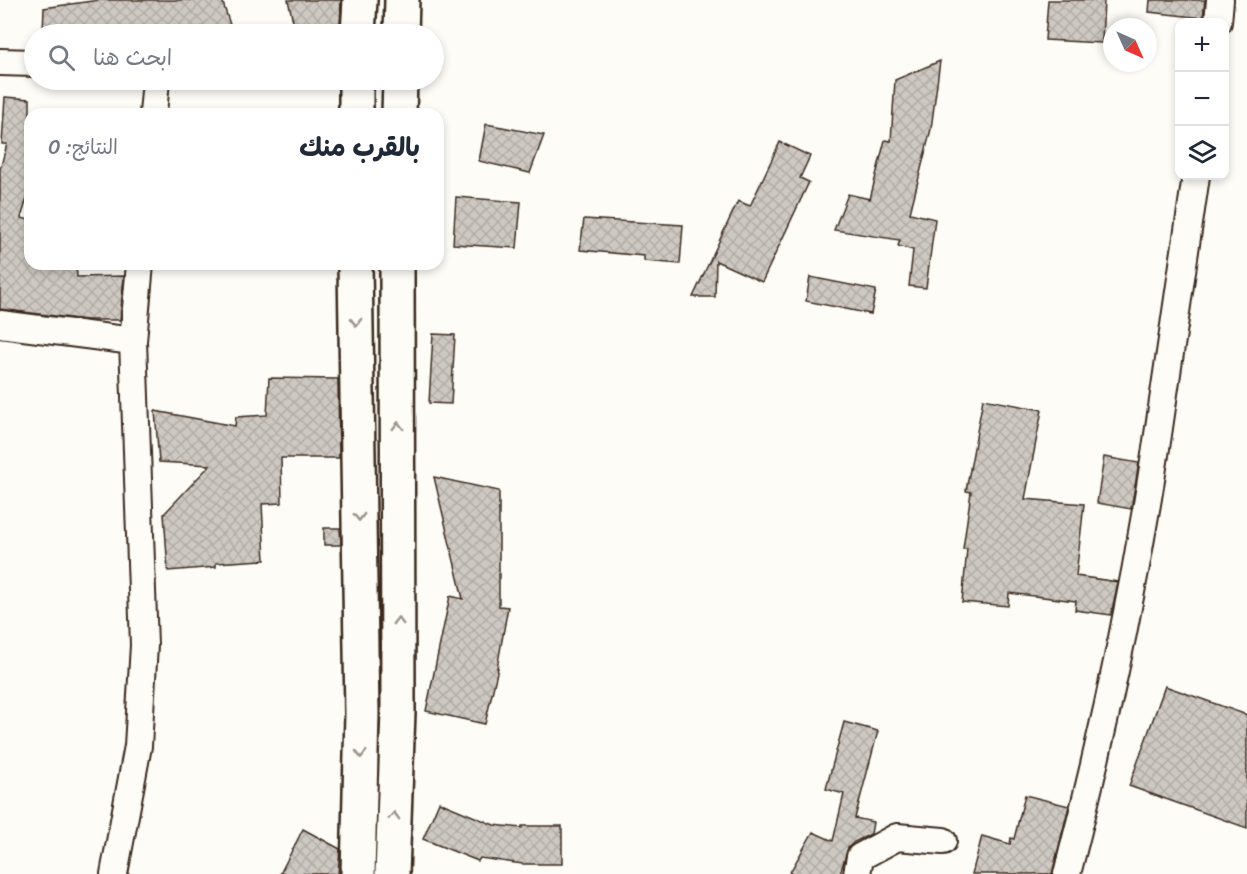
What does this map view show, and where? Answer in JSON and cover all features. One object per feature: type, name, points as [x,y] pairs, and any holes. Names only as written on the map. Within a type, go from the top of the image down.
[{"type":"main road","points":[[359,24],[360,0]]},
{"type":"main road","points":[[401,24],[402,0]]},
{"type":"main road","points":[[356,90],[356,108]]},
{"type":"main road","points":[[399,108],[400,90]]},
{"type":"main road","points":[[356,270],[362,714],[358,874]]},
{"type":"main road","points":[[392,874],[398,712],[397,270]]},
{"type":"main road","points":[[362,714],[398,712]]},
{"type":"street","points":[[1218,18],[1220,0]]},
{"type":"street","points":[[0,62],[24,63]]},
{"type":"street","points":[[154,108],[155,90]]},
{"type":"street","points":[[1067,874],[1120,647],[1155,457],[1195,180]]},
{"type":"street","points":[[114,874],[138,746],[144,645],[134,341],[140,270]]},
{"type":"street","points":[[0,324],[134,341]]},
{"type":"street","points":[[857,874],[860,857],[897,837],[943,841]]},
{"type":"building","points":[[99,0],[222,0],[230,24],[43,24],[44,8]]},
{"type":"building","points":[[288,0],[341,0],[340,24],[294,24]]},
{"type":"building","points":[[1048,0],[1104,0],[1102,43],[1045,40]]},
{"type":"building","points":[[1150,0],[1205,0],[1203,18],[1149,12]]},
{"type":"building","points":[[940,61],[931,129],[910,213],[935,219],[926,288],[909,286],[913,250],[898,246],[900,240],[834,230],[848,194],[870,199],[885,140],[891,141],[895,80]]},
{"type":"building","points":[[5,97],[30,99],[30,108],[24,108],[24,208],[21,218],[24,219],[24,270],[76,270],[77,277],[124,276],[120,320],[86,320],[0,309],[0,169],[7,144],[2,144]]},
{"type":"building","points":[[486,124],[544,135],[530,173],[479,161]]},
{"type":"building","points":[[780,142],[810,156],[800,178],[809,182],[762,282],[716,261],[715,297],[693,297],[738,201],[750,206]]},
{"type":"building","points":[[456,197],[521,202],[517,248],[453,244]]},
{"type":"building","points":[[584,219],[683,225],[680,264],[644,261],[644,256],[580,250]]},
{"type":"building","points":[[810,277],[876,290],[871,314],[806,301]]},
{"type":"building","points":[[433,334],[455,335],[451,404],[429,403]]},
{"type":"building","points":[[269,378],[338,379],[339,458],[281,458],[282,503],[262,504],[265,560],[216,563],[216,567],[168,571],[164,514],[210,465],[159,462],[155,411],[235,426],[236,417],[267,415]]},
{"type":"building","points":[[983,399],[1042,410],[1025,499],[1084,504],[1076,576],[1118,582],[1111,615],[1075,610],[1076,601],[1009,593],[1008,606],[962,602],[967,549],[963,549],[971,492],[966,491]]},
{"type":"building","points":[[1104,457],[1139,463],[1131,509],[1097,503]]},
{"type":"building","points":[[434,477],[499,491],[499,606],[508,607],[498,668],[485,724],[426,711],[450,596],[463,599]]},
{"type":"building","points":[[324,528],[340,528],[341,545],[324,545]]},
{"type":"building","points":[[1165,686],[1247,715],[1247,828],[1129,786]]},
{"type":"building","points":[[844,722],[878,731],[855,818],[873,822],[871,834],[854,842],[848,848],[840,874],[789,874],[813,832],[833,841],[844,794],[826,789]]},
{"type":"building","points":[[1025,795],[1069,806],[1052,874],[972,874],[982,836],[1010,844],[1011,838],[1014,839]]},
{"type":"building","points":[[439,802],[494,825],[522,828],[522,826],[562,826],[562,864],[523,864],[480,858],[478,861],[423,839]]},
{"type":"building","points":[[303,829],[340,849],[338,874],[280,874]]}]
